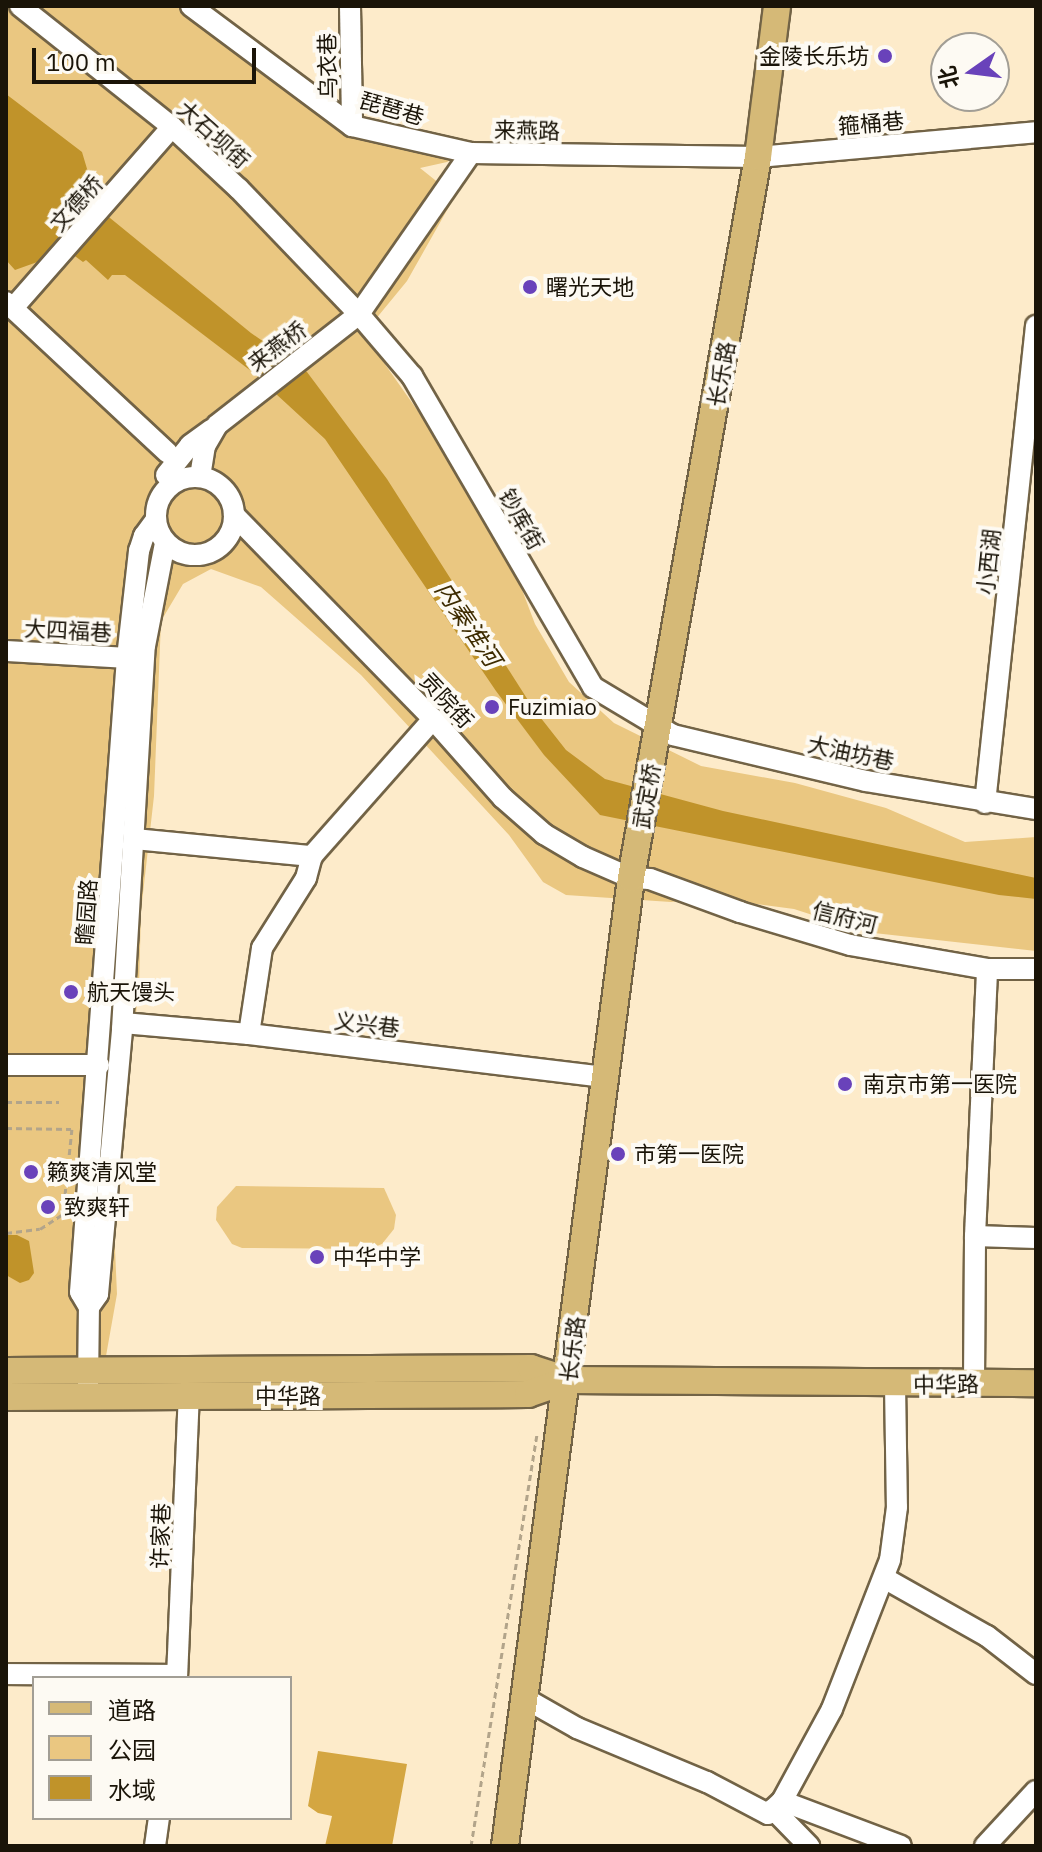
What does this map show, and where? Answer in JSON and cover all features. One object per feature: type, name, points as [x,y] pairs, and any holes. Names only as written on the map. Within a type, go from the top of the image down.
[{"type":"main road","name":"长乐路","points":[[658,734],[758,157],[777,6]]},
{"type":"main road","name":"武定桥","points":[[636,852],[658,734]]},
{"type":"main road","name":"长乐路","points":[[505,1846],[606,1077],[640,878],[636,852]]},
{"type":"main road","name":"中华路","points":[[6,1371],[531,1368],[568,1380],[1036,1383]]},
{"type":"main road","name":"中华路","points":[[6,1397],[528,1394],[568,1380]]},
{"type":"street","name":"大石坝街","points":[[20,6],[172,127],[239,189],[359,314]]},
{"type":"street","name":"琵琶巷","points":[[191,6],[352,126],[471,153]]},
{"type":"street","name":"乌衣巷","points":[[350,6],[352,126]]},
{"type":"street","name":"文德桥","points":[[10,305],[54,263],[172,127]]},
{"type":"street","name":"箍桶巷","points":[[758,157],[1036,132]]},
{"type":"street","name":"来燕路","points":[[336,332],[359,314],[471,153],[758,157]]},
{"type":"street","points":[[10,305],[168,453]]},
{"type":"street","name":"钞库街","points":[[359,314],[412,376],[445,438],[593,687],[658,734]]},
{"type":"street","name":"小西湖","points":[[985,803],[1036,326]]},
{"type":"street","name":"来燕桥","points":[[217,425],[336,332]]},
{"type":"street","points":[[200,477],[205,446],[217,425]]},
{"type":"street","points":[[139,551],[143,522],[154,491],[190,445],[217,425]]},
{"type":"street","points":[[188,477],[200,477],[224,489],[234,515],[226,540],[216,550],[190,556],[165,543],[155,521],[155,509],[167,488],[188,477]]},
{"type":"street","name":"贡院街","points":[[234,515],[433,719],[503,798],[544,834],[583,857],[640,878]]},
{"type":"street","name":"瞻园路","points":[[89,1307],[98,1294],[115,1016],[127,658],[139,551],[144,536],[155,521]]},
{"type":"street","name":"瞻园路","points":[[88,1397],[89,1307],[80,1292],[99,1065],[115,1016],[134,839],[145,646],[165,543]]},
{"type":"street","name":"大四福巷","points":[[6,651],[127,658]]},
{"type":"street","points":[[249,1034],[262,948],[306,878],[312,856],[433,719]]},
{"type":"street","name":"大油坊巷","points":[[658,734],[866,781],[1036,809]]},
{"type":"street","points":[[134,839],[312,856]]},
{"type":"street","name":"信府河","points":[[640,878],[850,945],[987,969],[1036,969]]},
{"type":"street","points":[[974,1383],[975,1236],[987,969]]},
{"type":"street","name":"义兴巷","points":[[115,1016],[606,1077]]},
{"type":"street","points":[[6,1065],[99,1065]]},
{"type":"street","points":[[975,1236],[1036,1238]]},
{"type":"street","points":[[526,1699],[577,1728],[707,1782],[768,1814],[777,1805],[832,1709],[890,1560],[897,1507],[895,1384]]},
{"type":"street","name":"许家巷","points":[[177,1676],[189,1397]]},
{"type":"street","points":[[884,1578],[987,1636],[1036,1674]]},
{"type":"street","points":[[6,1674],[120,1676]]},
{"type":"street","points":[[985,1846],[1036,1791]]},
{"type":"street","points":[[777,1805],[809,1846]]},
{"type":"street","points":[[777,1805],[901,1846]]},
{"type":"street","points":[[155,1846],[159,1820]]},
{"type":"path","points":[[6,1102],[59,1102]]},
{"type":"path","points":[[6,1128],[72,1129],[63,1214],[40,1229],[6,1233]]},
{"type":"path","points":[[471,1846],[537,1434]]},
{"type":"green space","name":"Fuzimiao","points":[[6,6],[184,6],[310,108],[353,138],[391,146],[479,143],[447,162],[420,168],[455,196],[407,281],[370,326],[382,360],[427,424],[510,558],[535,624],[569,682],[614,723],[701,766],[795,783],[886,808],[965,842],[1036,837],[1036,951],[865,932],[794,909],[710,898],[671,902],[566,895],[543,882],[509,835],[361,675],[261,587],[211,569],[183,584],[161,621],[154,796],[141,911],[139,988],[113,1204],[117,1294],[106,1356],[60,1374],[6,1378]]},
{"type":"green space","points":[[236,1186],[384,1188],[396,1215],[394,1229],[382,1244],[369,1249],[242,1248],[232,1244],[216,1220],[217,1207]]},
{"type":"shaded area","points":[[318,1751],[407,1764],[392,1846],[325,1846],[332,1816],[318,1813],[308,1806]]},
{"type":"water","name":"内秦淮河","points":[[6,94],[82,152],[99,209],[251,333],[307,372],[387,479],[533,708],[566,750],[605,779],[723,811],[1036,878],[1036,899],[999,895],[600,815],[544,755],[496,691],[325,439],[251,371],[125,275],[112,275],[108,280],[86,260],[83,262],[68,251],[15,270],[6,260]]},
{"type":"water","points":[[6,1235],[17,1235],[29,1241],[34,1273],[29,1280],[20,1283],[6,1275]]},
{"type":"place","name":"金陵长乐坊","points":[[885,56]]},
{"type":"place","name":"曙光天地","points":[[530,287]]},
{"type":"place","name":"Fuzimiao","points":[[492,707]]},
{"type":"place","name":"航天馒头","points":[[71,992]]},
{"type":"place","name":"南京市第一医院","points":[[845,1084]]},
{"type":"place","name":"市第一医院","points":[[618,1154]]},
{"type":"place","name":"籁爽清风堂","points":[[31,1172]]},
{"type":"place","name":"致爽轩","points":[[48,1207]]},
{"type":"place","name":"中华中学","points":[[317,1257]]}]
